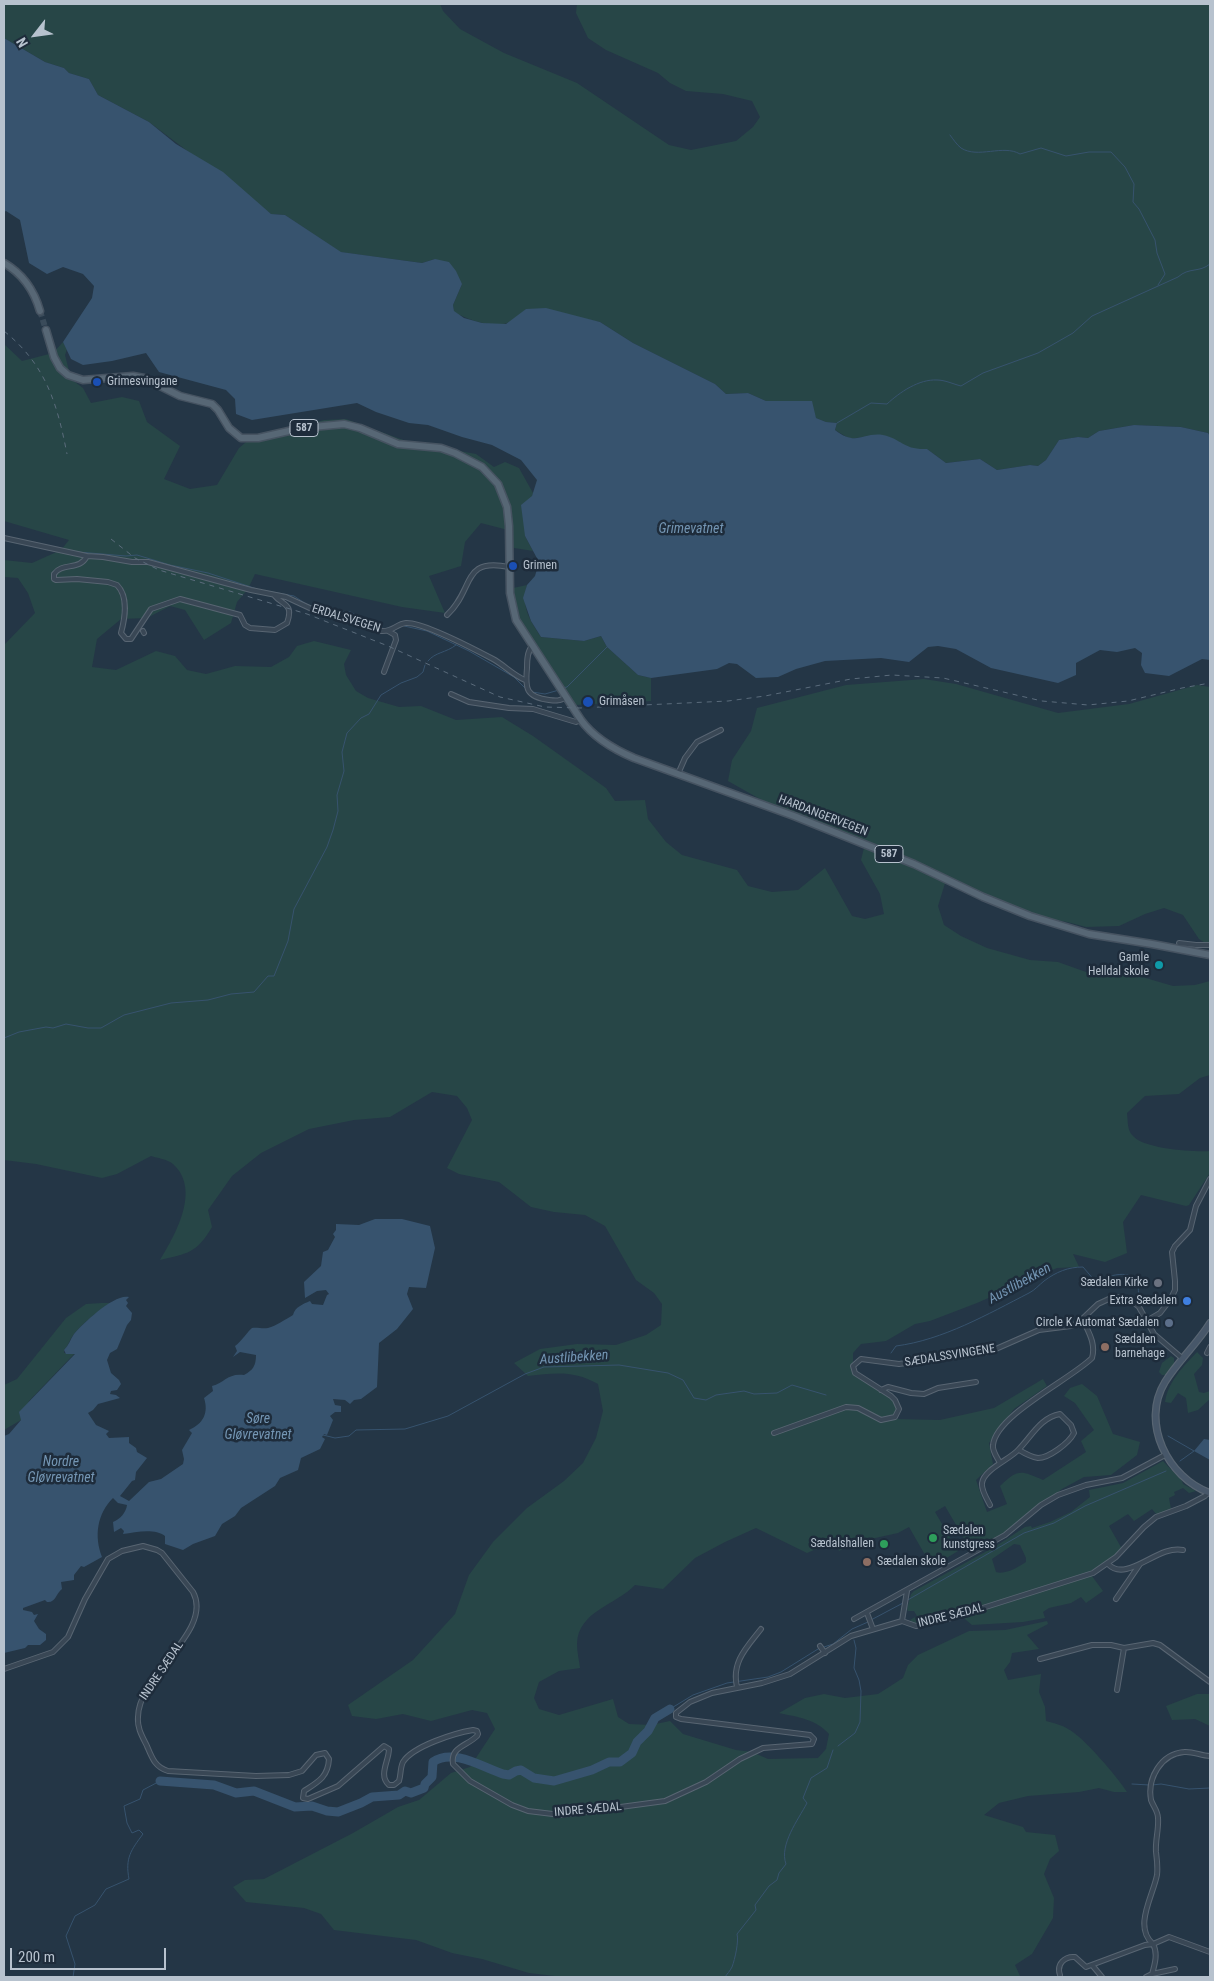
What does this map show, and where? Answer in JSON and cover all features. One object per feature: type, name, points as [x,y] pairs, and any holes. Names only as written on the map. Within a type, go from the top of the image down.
[{"type":"main road","points":[[4,263],[24,279],[34,294],[40,311]]},
{"type":"main road","name":"HARDANGERVEGEN","points":[[46,330],[54,357],[60,368],[68,375],[83,380],[133,376],[144,378],[180,396],[212,404],[230,428],[241,438],[258,438],[302,428],[344,424],[360,428],[388,441],[441,448],[466,457],[482,466],[494,478],[504,498],[509,526],[510,593],[513,611],[520,628],[563,691],[580,720],[587,729],[609,746],[914,864],[983,897],[1030,916],[1088,934],[1210,955]]},
{"type":"main road","points":[[1210,1323],[1164,1383],[1157,1407],[1158,1434],[1165,1455],[1184,1478],[1195,1486],[1210,1492]]},
{"type":"street","name":"ERDALSVEGEN","points":[[4,538],[87,556],[132,562],[148,562],[292,598],[314,610],[388,632],[406,623],[431,630],[493,659],[525,680]]},
{"type":"street","points":[[87,556],[79,565],[58,569],[54,574],[54,579],[69,578],[108,582],[117,585],[123,595],[126,615],[122,633],[126,639],[131,639],[151,609],[184,599],[240,615],[245,625],[250,628],[276,630],[287,623],[289,608],[287,604],[274,595]]},
{"type":"street","points":[[447,615],[460,601],[469,580],[478,568],[487,564],[509,567]]},
{"type":"street","points":[[384,672],[396,640],[394,634],[388,632]]},
{"type":"street","points":[[532,646],[528,655],[525,680],[528,691],[539,700],[557,702],[563,691]]},
{"type":"street","points":[[451,694],[469,702],[509,708],[533,709],[576,722],[580,720]]},
{"type":"street","points":[[678,774],[684,758],[697,742],[721,730]]},
{"type":"street","points":[[1179,943],[1196,946],[1210,945]]},
{"type":"street","points":[[1148,1320],[1160,1313],[1175,1290],[1172,1252],[1190,1230],[1196,1206],[1210,1180]]},
{"type":"street","name":"SÆDALSSVINGENE","points":[[774,1432],[846,1407],[858,1408],[881,1420],[890,1420],[898,1414],[898,1405],[891,1396],[855,1373],[853,1366],[855,1362],[865,1358],[899,1364],[989,1352],[1039,1330],[1071,1326],[1083,1320],[1098,1304],[1111,1298],[1118,1297],[1134,1302],[1148,1320],[1151,1329],[1158,1339],[1183,1359]]},
{"type":"street","points":[[1000,1463],[993,1448],[994,1440],[1014,1414],[1092,1358],[1093,1342],[1083,1320]]},
{"type":"street","points":[[1207,1353],[1210,1347]]},
{"type":"street","points":[[880,1390],[888,1387],[924,1394],[938,1388],[976,1382]]},
{"type":"street","points":[[990,1505],[982,1482],[1000,1463],[1019,1450],[1033,1431],[1057,1414],[1063,1416],[1074,1429],[1074,1433],[1069,1440],[1042,1458],[1031,1456],[1019,1450]]},
{"type":"street","points":[[854,1619],[867,1615],[1005,1535],[1041,1505],[1058,1495],[1086,1485],[1122,1478],[1165,1455]]},
{"type":"street","name":"INDRE SÆDAL","points":[[4,1669],[53,1652],[71,1631],[85,1598],[108,1559],[134,1547],[149,1546],[162,1553],[197,1599],[197,1616],[191,1629],[150,1684],[139,1707],[138,1724],[140,1732],[158,1766],[168,1771],[274,1777],[302,1771],[316,1755],[325,1753],[329,1759],[327,1771],[320,1781],[304,1791],[303,1798],[308,1799],[338,1786],[384,1746],[389,1749],[384,1770],[386,1782],[394,1785],[399,1781],[402,1764],[406,1758],[448,1737],[473,1730],[477,1731],[478,1734],[474,1739],[458,1747],[453,1757],[453,1764],[470,1781],[512,1806],[528,1812],[561,1814],[665,1801],[706,1782],[740,1759],[763,1748],[780,1745],[810,1745],[814,1742],[810,1735],[681,1720],[676,1717],[678,1710],[690,1702],[736,1683],[762,1683],[790,1674],[822,1650],[851,1636],[873,1629],[891,1626],[902,1621],[916,1626],[950,1618],[1080,1578],[1108,1564],[1150,1522],[1162,1514],[1201,1499],[1210,1492]]},
{"type":"street","points":[[1108,1564],[1120,1569],[1140,1564],[1168,1549],[1183,1550]]},
{"type":"street","points":[[1116,1599],[1140,1564]]},
{"type":"street","points":[[902,1621],[907,1591]]},
{"type":"street","points":[[867,1615],[873,1629]]},
{"type":"street","points":[[736,1683],[737,1666],[741,1654],[761,1629]]},
{"type":"street","points":[[1040,1659],[1092,1645],[1111,1645],[1124,1648],[1156,1643],[1210,1682]]},
{"type":"street","points":[[1117,1690],[1124,1648]]},
{"type":"street","points":[[1152,1974],[1156,1949],[1148,1937],[1145,1928],[1145,1911],[1157,1874],[1158,1862],[1156,1852],[1158,1818],[1151,1800],[1154,1774],[1159,1766],[1174,1755],[1192,1752],[1210,1756]]},
{"type":"street","points":[[1060,1975],[1059,1970],[1062,1962],[1071,1957],[1076,1957],[1083,1966],[1092,1965],[1169,1937],[1210,1952]]},
{"type":"street","points":[[1092,1965],[1102,1977]]},
{"type":"street","points":[[1146,1977],[1174,1969]]},
{"type":"green space","points":[[4,4],[440,4],[443,11],[460,29],[504,53],[577,83],[669,145],[691,150],[736,141],[753,127],[760,117],[752,101],[723,94],[686,91],[670,83],[658,73],[606,50],[588,38],[576,13],[577,4],[1210,4],[1210,436],[1208,433],[1181,427],[1134,425],[1099,431],[1088,438],[1078,437],[1059,440],[1046,460],[1038,466],[1030,465],[997,470],[980,459],[946,463],[927,449],[914,450],[877,435],[850,439],[835,430],[837,423],[826,422],[816,418],[813,412],[788,402],[766,401],[748,393],[726,394],[715,384],[633,343],[600,322],[526,309],[512,321],[501,325],[487,324],[465,318],[454,312],[453,305],[462,284],[435,259],[422,263],[340,252],[285,215],[271,214],[149,122],[98,95],[89,79],[69,73],[64,68],[45,62],[4,38]]},
{"type":"green space","points":[[63,342],[67,349],[65,355],[71,379],[83,388],[91,403],[122,397],[139,401],[147,422],[180,446],[164,479],[190,489],[217,485],[239,448],[251,438],[277,430],[299,427],[324,420],[346,419],[406,441],[476,454],[494,467],[505,462],[519,468],[533,493],[525,536],[533,551],[508,547],[508,530],[481,523],[465,542],[461,566],[429,576],[445,613],[402,607],[255,574],[248,589],[237,602],[231,623],[204,640],[185,610],[170,606],[147,618],[121,619],[97,639],[92,667],[116,670],[156,651],[175,656],[187,670],[206,674],[235,666],[271,667],[289,657],[297,646],[314,641],[351,650],[344,664],[346,675],[356,691],[368,698],[399,707],[421,706],[456,720],[502,717],[533,736],[606,788],[615,801],[645,800],[648,819],[666,842],[682,855],[737,870],[748,886],[772,892],[798,890],[825,868],[852,916],[865,919],[884,914],[880,894],[861,860],[865,844],[812,819],[767,803],[728,781],[732,760],[751,731],[757,708],[846,685],[924,679],[956,684],[1058,713],[1129,704],[1197,685],[1210,687],[1210,946],[1199,939],[1183,915],[1164,908],[1119,926],[1086,927],[1038,917],[946,880],[938,906],[944,925],[961,936],[987,948],[1030,960],[1058,962],[1100,977],[1115,969],[1173,986],[1195,985],[1210,981],[1210,1075],[1200,1078],[1179,1094],[1145,1096],[1127,1113],[1128,1126],[1133,1136],[1147,1144],[1169,1149],[1210,1151],[1210,1173],[1189,1205],[1186,1206],[1141,1195],[1123,1222],[1127,1253],[1105,1262],[1073,1254],[1079,1267],[1057,1268],[977,1303],[930,1321],[915,1324],[886,1341],[861,1344],[853,1353],[853,1370],[897,1402],[900,1413],[894,1419],[940,1420],[994,1408],[1043,1379],[1047,1386],[1014,1409],[989,1443],[993,1464],[976,1480],[987,1512],[1007,1504],[1000,1486],[1011,1476],[1024,1473],[1043,1480],[1086,1452],[1081,1441],[1094,1430],[1075,1403],[1064,1396],[1070,1388],[1082,1384],[1097,1396],[1113,1434],[1140,1442],[1137,1455],[1111,1475],[1084,1477],[1062,1489],[992,1543],[980,1545],[966,1542],[945,1506],[935,1512],[958,1551],[932,1567],[909,1527],[898,1533],[857,1542],[839,1551],[834,1541],[807,1553],[756,1528],[695,1558],[663,1589],[635,1585],[591,1616],[579,1633],[577,1644],[580,1668],[559,1671],[539,1682],[534,1698],[539,1709],[559,1715],[613,1699],[618,1717],[629,1724],[651,1725],[670,1721],[683,1734],[736,1750],[752,1752],[768,1759],[818,1758],[826,1749],[829,1734],[812,1722],[779,1713],[805,1698],[824,1694],[845,1698],[878,1694],[903,1678],[908,1665],[918,1655],[969,1631],[1005,1630],[1047,1621],[1048,1624],[1027,1635],[1039,1649],[1012,1653],[1010,1662],[1004,1670],[1008,1680],[1041,1674],[1039,1692],[1045,1707],[1046,1721],[1066,1728],[1082,1740],[1091,1748],[1127,1792],[1114,1792],[1099,1788],[1079,1792],[1028,1796],[999,1803],[984,1815],[1023,1827],[1026,1832],[1055,1835],[1059,1851],[1050,1859],[1044,1874],[1054,1898],[1053,1918],[1032,1954],[1015,1965],[1020,1976],[563,1977],[529,1973],[482,1959],[452,1953],[416,1940],[334,1930],[321,1914],[304,1908],[246,1902],[233,1887],[245,1880],[264,1879],[353,1833],[398,1807],[419,1800],[451,1773],[470,1767],[495,1729],[487,1713],[472,1710],[431,1721],[403,1714],[376,1719],[352,1716],[348,1705],[413,1660],[455,1614],[469,1575],[493,1542],[527,1508],[564,1481],[583,1463],[596,1438],[603,1411],[598,1384],[580,1376],[564,1374],[528,1376],[514,1363],[540,1349],[577,1344],[616,1345],[646,1335],[661,1325],[662,1304],[654,1293],[636,1280],[605,1226],[585,1215],[554,1212],[531,1207],[499,1182],[459,1174],[447,1168],[472,1120],[467,1108],[457,1096],[432,1092],[390,1117],[354,1120],[309,1129],[261,1153],[232,1176],[208,1210],[212,1227],[201,1243],[185,1254],[160,1260],[179,1225],[185,1199],[185,1186],[181,1174],[171,1162],[151,1156],[117,1174],[102,1178],[36,1164],[4,1160],[4,645],[35,613],[28,593],[18,578],[4,577],[4,560],[32,563],[61,550],[69,540],[4,521],[4,344],[22,361],[53,353]]},
{"type":"green space","points":[[527,585],[525,599],[527,612],[541,637],[584,641],[601,636],[607,647],[638,675],[651,678],[651,701],[575,705],[523,627],[515,608],[513,588]]},
{"type":"green space","points":[[110,1303],[82,1325],[72,1336],[64,1353],[75,1353],[29,1401],[21,1420],[4,1430],[4,1385],[17,1379],[66,1318],[86,1304]]},
{"type":"green space","points":[[1197,1352],[1203,1358],[1202,1365],[1194,1374],[1199,1392],[1210,1391],[1210,1399],[1198,1410],[1188,1413],[1186,1398],[1178,1393],[1171,1403],[1165,1402],[1169,1387],[1182,1368]]},
{"type":"green space","points":[[1171,1356],[1174,1358],[1174,1364],[1166,1375],[1162,1375],[1159,1372],[1162,1363]]},
{"type":"green space","points":[[1163,1461],[1183,1484],[1196,1491],[1189,1493],[1183,1488],[1174,1492],[1175,1495],[1169,1498],[1171,1509],[1157,1515],[1152,1509],[1134,1521],[1128,1514],[1109,1526],[1122,1549],[1108,1561],[1089,1572],[1103,1591],[1086,1603],[1081,1597],[1071,1603],[1049,1608],[1043,1612],[1045,1618],[1023,1622],[972,1625],[959,1614],[920,1623],[912,1623],[910,1620],[917,1616],[914,1611],[908,1611],[907,1609],[911,1594],[914,1591],[996,1546],[1025,1527],[1031,1526],[1032,1528],[1071,1512],[1090,1497],[1089,1490],[1123,1483]],"holes":[[[1014,1544],[1020,1545],[1026,1562],[1008,1571],[996,1572],[992,1559]]]},
{"type":"green space","points":[[1197,1694],[1210,1694],[1210,1726],[1195,1719],[1172,1720],[1166,1706]]},
{"type":"water","name":"Grimevatnet","points":[[4,38],[45,62],[64,68],[69,73],[89,79],[98,95],[149,122],[176,144],[223,172],[271,214],[285,215],[341,252],[422,263],[435,259],[449,262],[462,284],[453,305],[454,311],[464,318],[482,323],[506,324],[526,309],[546,308],[600,322],[633,343],[715,384],[726,394],[748,393],[766,401],[812,401],[816,418],[826,422],[837,423],[835,430],[849,438],[883,435],[913,448],[927,449],[946,463],[980,459],[997,470],[1030,465],[1038,466],[1046,460],[1059,440],[1078,437],[1088,438],[1099,431],[1134,425],[1181,427],[1208,433],[1210,436],[1210,660],[1202,659],[1169,676],[1145,673],[1141,665],[1142,653],[1135,648],[1117,652],[1100,650],[1076,663],[1076,675],[1058,683],[991,668],[956,649],[938,646],[928,647],[909,662],[881,658],[825,661],[796,669],[778,677],[756,678],[737,664],[729,663],[717,669],[651,678],[638,675],[607,647],[601,636],[584,641],[541,637],[531,621],[523,598],[527,585],[535,576],[539,562],[525,536],[521,505],[532,496],[537,480],[521,460],[492,445],[428,425],[409,423],[376,412],[357,403],[252,420],[236,414],[235,399],[226,390],[159,372],[146,353],[83,365],[71,359],[63,342],[92,298],[94,286],[83,274],[63,267],[47,274],[29,263],[20,220],[6,211],[4,212]]},
{"type":"water","points":[[375,1219],[402,1219],[430,1226],[435,1248],[426,1288],[409,1287],[407,1294],[413,1309],[397,1329],[379,1343],[377,1387],[361,1399],[354,1400],[350,1404],[345,1400],[333,1399],[335,1405],[341,1406],[341,1412],[335,1412],[330,1416],[333,1420],[327,1435],[324,1434],[322,1437],[325,1439],[320,1449],[301,1458],[298,1470],[280,1478],[275,1486],[241,1508],[235,1516],[222,1524],[215,1536],[183,1550],[165,1544],[165,1536],[156,1532],[145,1531],[123,1534],[124,1531],[121,1528],[114,1532],[113,1522],[122,1515],[127,1505],[118,1503],[113,1498],[103,1511],[98,1526],[98,1541],[102,1557],[84,1567],[81,1566],[74,1575],[74,1580],[61,1582],[62,1589],[52,1601],[47,1602],[45,1600],[23,1608],[23,1610],[32,1612],[34,1615],[38,1614],[34,1621],[39,1629],[46,1634],[46,1640],[40,1645],[28,1645],[25,1648],[4,1653],[4,1436],[9,1434],[21,1420],[19,1412],[75,1354],[66,1354],[64,1350],[74,1334],[84,1323],[108,1304],[123,1297],[129,1297],[126,1300],[128,1303],[126,1306],[132,1313],[131,1320],[117,1349],[110,1353],[107,1360],[111,1373],[121,1384],[117,1390],[111,1391],[110,1394],[120,1398],[98,1404],[88,1413],[96,1425],[109,1431],[106,1434],[109,1438],[129,1437],[129,1443],[136,1448],[137,1452],[147,1458],[136,1472],[135,1480],[132,1481],[120,1496],[129,1501],[149,1482],[161,1479],[183,1464],[182,1450],[192,1433],[189,1430],[198,1425],[204,1417],[206,1408],[204,1398],[213,1391],[212,1386],[234,1375],[244,1375],[253,1367],[256,1355],[240,1352],[233,1357],[237,1351],[235,1346],[251,1329],[274,1326],[293,1315],[297,1308],[310,1301],[312,1304],[323,1305],[329,1294],[326,1290],[317,1291],[305,1298],[304,1282],[321,1266],[323,1252],[328,1250],[335,1237],[333,1234],[336,1230],[336,1224],[359,1225]]},
{"type":"water","points":[[1204,1439],[1210,1440],[1210,1460],[1194,1451]]},
{"type":"waterway","points":[[950,135],[961,148],[975,152],[1006,150],[1020,154],[1041,148],[1066,156],[1089,152],[1111,152],[1125,167],[1134,184],[1133,202],[1139,209],[1155,240],[1157,253],[1165,274],[1158,285]]},
{"type":"waterway","points":[[837,423],[871,403],[887,404],[904,391],[923,382],[940,380],[961,386],[983,373],[1038,353],[1073,333],[1092,316],[1186,272],[1206,267],[1210,264]]},
{"type":"waterway","points":[[78,552],[126,556],[137,555],[170,565],[208,573],[260,590]]},
{"type":"waterway","points":[[272,592],[294,596],[306,604],[319,609],[331,612],[350,612],[384,629],[389,628]]},
{"type":"waterway","points":[[404,626],[427,631],[469,651],[514,677],[526,689]]},
{"type":"waterway","points":[[428,661],[456,645]]},
{"type":"waterway","points":[[563,688],[567,687],[607,647]]},
{"type":"waterway","points":[[4,1038],[19,1032],[46,1027],[53,1028],[66,1024],[101,1028],[124,1015],[171,1003],[208,1000],[231,994],[254,992],[268,976],[274,976],[288,941],[294,909],[327,847],[333,830],[338,811],[337,795],[344,771],[342,752],[347,733],[361,718],[369,714],[381,695],[401,683],[417,677],[423,672],[425,665]]},
{"type":"waterway","points":[[532,692],[545,694],[559,690]]},
{"type":"waterway","name":"Austlibekken","points":[[891,1353],[896,1346],[931,1338],[965,1325],[1031,1292],[1053,1275],[1072,1268],[1083,1267],[1095,1281],[1119,1274],[1131,1276],[1138,1286],[1142,1301]]},
{"type":"waterway","name":"Austlibekken","points":[[323,1435],[335,1438],[349,1436],[356,1430],[405,1429],[448,1416],[525,1374],[544,1367],[619,1365],[668,1373],[683,1380],[694,1398],[706,1400],[716,1395],[744,1391],[754,1394],[777,1393],[792,1385],[826,1395]]},
{"type":"waterway","name":"Austlibekken","points":[[1168,1436],[1194,1451],[1180,1461]]},
{"type":"waterway","points":[[906,1601],[1024,1533],[1054,1523],[1085,1506],[1166,1471]]},
{"type":"waterway","points":[[871,1620],[903,1603]]},
{"type":"waterway","points":[[670,1709],[693,1695],[727,1683],[768,1677],[781,1672],[818,1649],[833,1644],[852,1629],[868,1622]]},
{"type":"waterway","points":[[838,1746],[855,1733],[860,1722],[861,1691],[854,1668],[856,1648],[854,1640]]},
{"type":"waterway","points":[[160,1781],[214,1785],[236,1793],[254,1791],[295,1807],[312,1806],[338,1812],[372,1797],[399,1795],[405,1791],[411,1793],[424,1788],[425,1784],[432,1777],[433,1762],[441,1758],[449,1757],[468,1760],[509,1775],[521,1770],[534,1778],[554,1781],[592,1770],[609,1762],[620,1762],[632,1753],[637,1742],[648,1731],[655,1718],[670,1709]]},
{"type":"waterway","points":[[725,1977],[732,1967],[737,1945],[737,1934],[756,1910],[755,1905],[769,1886],[777,1880],[779,1873],[786,1864],[785,1849],[787,1841],[807,1803],[803,1798],[811,1778],[827,1768],[833,1750]]},
{"type":"waterway","points":[[73,1977],[75,1964],[66,1936],[75,1916],[95,1905],[106,1889],[129,1879],[128,1865],[130,1855],[143,1834],[139,1830],[132,1833],[127,1823],[124,1806],[140,1799],[143,1790],[160,1781]]},
{"type":"waterway","points":[[1132,1784],[1149,1785]]},
{"type":"waterway","points":[[1152,1785],[1161,1784],[1189,1789],[1210,1788]]},
{"type":"tunnel","points":[[40,311],[46,330]]},
{"type":"railway","points":[[4,331],[30,357],[48,386],[59,418],[67,454]]},
{"type":"railway","points":[[111,539],[135,558],[159,570],[307,614],[388,646],[500,697],[545,707],[580,708],[728,701],[765,696],[851,679],[892,675],[943,678],[1042,701],[1088,705],[1128,701],[1210,683]]},
{"type":"place","name":"Grimesvingane","points":[[97,382]]},
{"type":"place","name":"Grimen","points":[[513,566]]},
{"type":"place","name":"Grimåsen","points":[[588,702]]},
{"type":"place","name":"Gamle Helldal skole","points":[[1159,965]]},
{"type":"place","name":"Sædalen Kirke","points":[[1158,1283]]},
{"type":"place","name":"Extra Sædalen","points":[[1187,1301]]},
{"type":"place","name":"Circle K Automat Sædalen","points":[[1169,1323]]},
{"type":"place","name":"Sædalen barnehage","points":[[1105,1347]]},
{"type":"place","name":"Sædalen kunstgress","points":[[933,1538]]},
{"type":"place","name":"Sædalshallen","points":[[884,1544]]},
{"type":"place","name":"Sædalen skole","points":[[867,1562]]},
{"type":"water label","name":"Søre Gløvrevatnet","points":[[258,1428]]},
{"type":"water label","name":"Nordre Gløvrevatnet","points":[[61,1470]]}]
